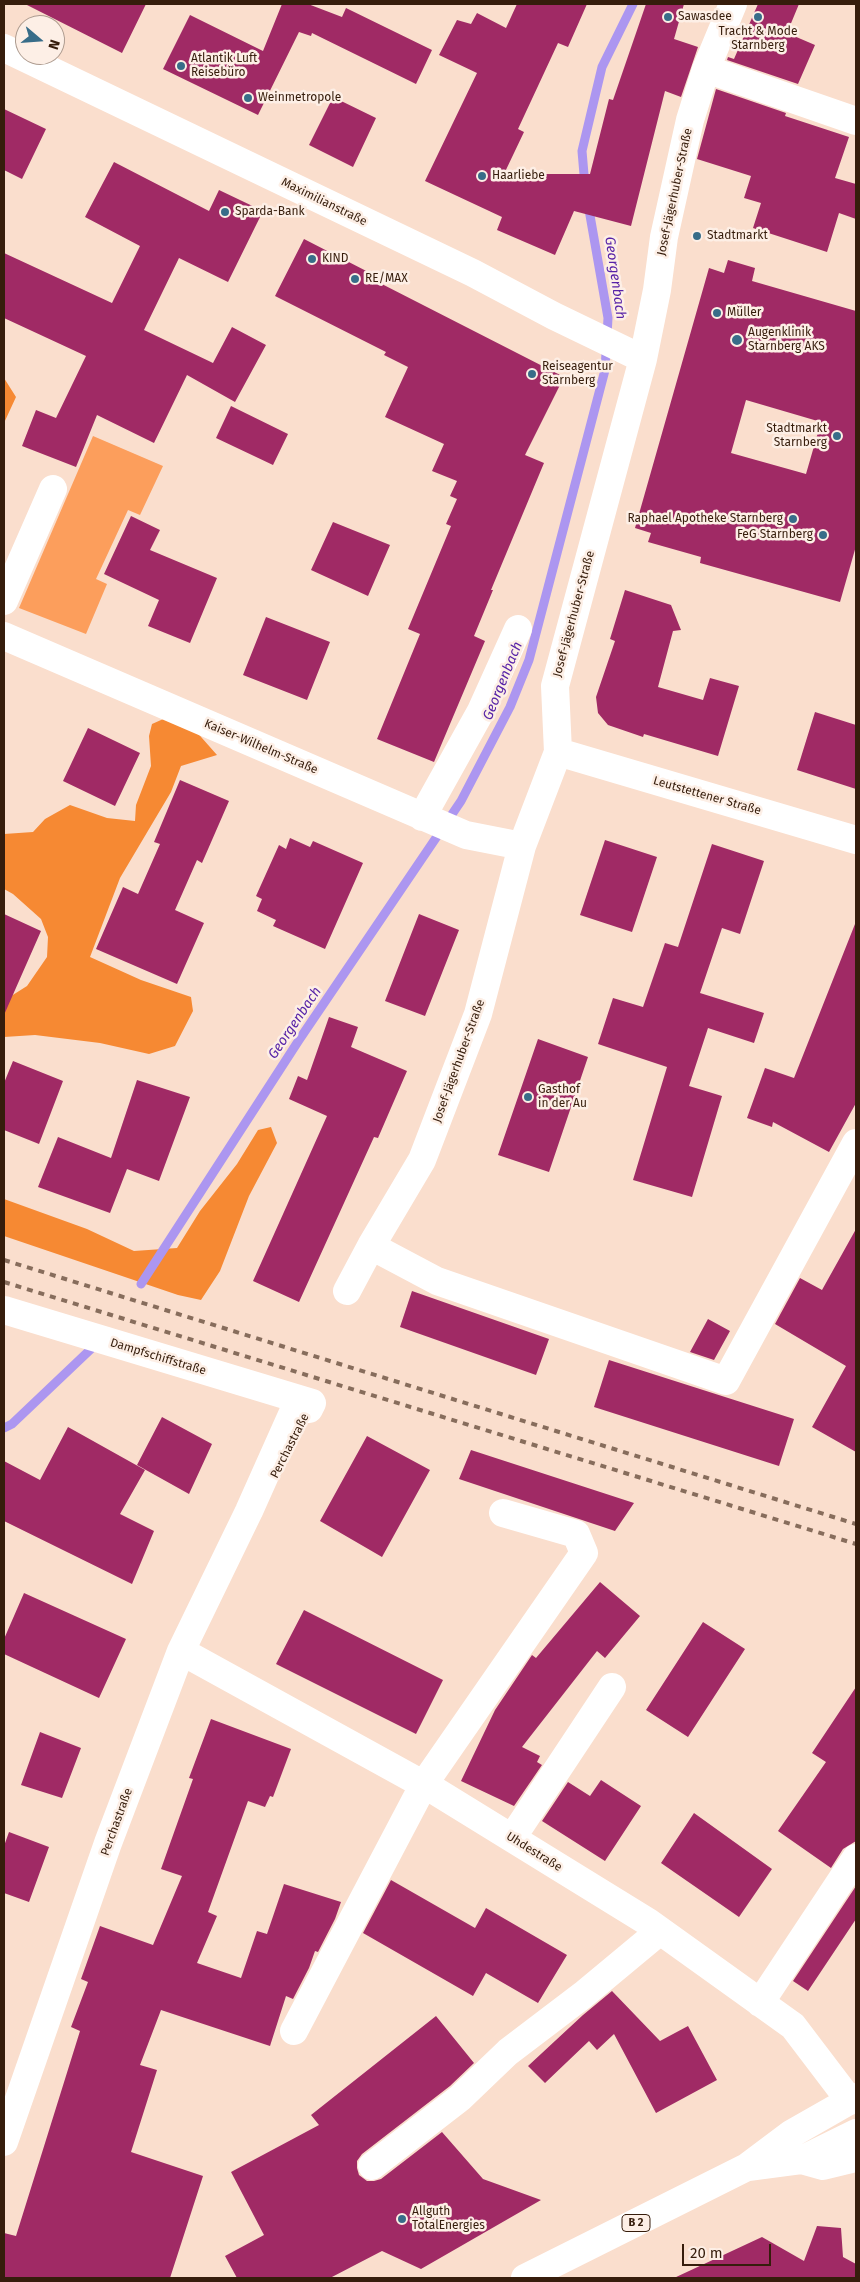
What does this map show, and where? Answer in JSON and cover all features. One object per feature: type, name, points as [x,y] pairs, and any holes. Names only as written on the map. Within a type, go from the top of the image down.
[{"type":"street","name":"Josef-Jägerhuber-Straße","points":[[347,1291],[371,1246],[422,1160],[478,1014],[522,846],[558,752],[555,686],[633,354],[657,290],[664,237],[690,120],[706,69],[733,4]]},
{"type":"street","name":"Maximilianstraße","points":[[4,48],[473,273],[633,354]]},
{"type":"street","points":[[706,69],[856,121]]},
{"type":"street","points":[[4,601],[53,489]]},
{"type":"street","points":[[422,817],[481,711],[518,628]]},
{"type":"street","name":"Kaiser-Wilhelm-Straße","points":[[4,636],[466,835],[522,846]]},
{"type":"street","name":"Leutstettener Straße","points":[[558,752],[856,840]]},
{"type":"street","points":[[371,1246],[437,1281],[726,1382],[856,1143]]},
{"type":"street","name":"Dampfschiffstraße","points":[[4,1310],[303,1406]]},
{"type":"street","name":"Perchastraße","points":[[4,2142],[108,1843],[181,1651],[249,1511],[303,1406]]},
{"type":"street","points":[[294,2031],[424,1784],[584,1552],[576,1534],[503,1513]]},
{"type":"street","name":"Uhdestraße","points":[[181,1651],[424,1784],[660,1931],[793,2026],[853,2099]]},
{"type":"street","points":[[512,1838],[612,1687]]},
{"type":"street","points":[[760,2003],[856,1858]]},
{"type":"street","points":[[372,2166],[460,2098],[508,2052],[583,1995],[660,1931]]},
{"type":"street","name":"B 2","points":[[525,2278],[747,2167],[791,2134],[853,2099]]},
{"type":"street","points":[[747,2167],[801,2160],[856,2133]]},
{"type":"street","points":[[801,2160],[823,2166],[856,2158]]},
{"type":"shaded area","points":[[4,378],[16,397],[4,423]]},
{"type":"shaded area","points":[[93,436],[163,466],[140,515],[128,510],[96,579],[107,584],[86,634],[19,608]]},
{"type":"shaded area","points":[[179,712],[217,755],[181,766],[171,792],[120,878],[90,957],[141,980],[191,997],[193,1011],[175,1046],[149,1054],[100,1043],[35,1035],[4,1037],[4,996],[8,998],[27,986],[47,957],[48,937],[41,919],[13,894],[4,889],[4,834],[33,832],[45,819],[70,805],[107,818],[135,821],[136,805],[151,766],[149,736],[152,724]]},
{"type":"shaded area","points":[[271,1127],[277,1143],[249,1196],[220,1271],[201,1300],[178,1295],[4,1236],[4,1199],[87,1229],[134,1251],[177,1248],[200,1211],[237,1164],[258,1130]]},
{"type":"building","points":[[25,4],[146,4],[122,53],[65,24],[65,15],[47,15]]},
{"type":"building","points":[[282,4],[308,4],[342,17],[346,8],[432,50],[416,84],[312,33],[311,36],[299,32],[258,115],[163,69],[190,15],[263,51]]},
{"type":"building","points":[[517,4],[587,4],[568,47],[558,43],[518,129],[524,132],[504,174],[590,174],[609,99],[613,100],[646,4],[684,4],[674,39],[698,47],[681,97],[665,91],[631,226],[574,211],[555,255],[497,230],[502,217],[425,181],[477,73],[439,55],[457,20],[471,24],[477,13],[506,28]]},
{"type":"building","points":[[758,4],[799,4],[787,33],[815,45],[798,84],[727,60],[728,57],[734,59]]},
{"type":"building","points":[[716,89],[786,113],[785,116],[849,137],[835,178],[856,184],[856,219],[839,213],[827,252],[753,228],[761,203],[744,198],[751,176],[697,159]]},
{"type":"building","points":[[333,97],[376,118],[353,167],[309,145]]},
{"type":"building","points":[[4,109],[46,129],[22,179],[4,170]]},
{"type":"building","points":[[114,162],[209,211],[219,190],[263,211],[228,282],[179,258],[144,330],[213,363],[232,327],[266,345],[235,402],[187,375],[154,443],[97,415],[76,467],[22,446],[36,410],[56,418],[86,356],[4,318],[4,253],[112,303],[140,246],[85,217]]},
{"type":"building","points":[[304,239],[376,276],[374,280],[564,377],[525,455],[544,463],[474,636],[485,641],[434,762],[377,739],[420,634],[408,629],[451,526],[446,524],[457,499],[450,496],[457,481],[432,471],[444,444],[385,417],[408,367],[384,355],[386,352],[275,296]]},
{"type":"building","points":[[728,260],[755,268],[752,281],[856,311],[856,546],[840,602],[700,563],[701,557],[648,542],[651,533],[635,528],[709,268],[724,273]],"holes":[[[746,400],[821,422],[806,474],[731,453]]]},
{"type":"building","points":[[231,406],[288,434],[273,465],[216,438]]},
{"type":"building","points":[[131,516],[160,530],[150,550],[217,578],[190,643],[148,626],[159,600],[104,574]]},
{"type":"building","points":[[333,522],[390,545],[368,596],[311,570]]},
{"type":"building","points":[[625,590],[671,605],[681,630],[673,631],[658,687],[703,700],[710,678],[739,686],[718,756],[644,734],[643,737],[608,725],[598,713],[596,697],[615,641],[610,639]]},
{"type":"building","points":[[266,617],[330,642],[307,700],[243,675]]},
{"type":"building","points":[[815,712],[856,725],[856,789],[797,770]]},
{"type":"building","points":[[88,728],[140,753],[115,806],[63,781]]},
{"type":"building","points":[[180,780],[229,801],[202,863],[197,860],[175,910],[204,923],[177,984],[96,949],[123,887],[138,894],[160,844],[154,842]]},
{"type":"building","points":[[290,838],[310,847],[313,841],[363,863],[325,949],[273,926],[276,920],[257,911],[262,899],[256,896],[279,845],[286,849]]},
{"type":"building","points":[[605,840],[657,857],[632,932],[580,915]]},
{"type":"building","points":[[712,844],[764,861],[740,934],[722,928],[700,993],[764,1013],[754,1043],[708,1028],[689,1086],[722,1096],[692,1197],[633,1180],[667,1067],[598,1044],[613,998],[643,1007],[665,943],[678,947]]},
{"type":"building","points":[[4,914],[41,931],[4,1015]]},
{"type":"building","points":[[419,914],[459,930],[425,1016],[385,1001]]},
{"type":"building","points":[[855,924],[856,1103],[829,1152],[773,1122],[772,1127],[747,1118],[765,1068],[794,1078]]},
{"type":"building","points":[[329,1017],[358,1027],[351,1047],[407,1071],[378,1138],[374,1137],[299,1302],[253,1281],[327,1116],[289,1099],[298,1076],[307,1080]]},
{"type":"building","points":[[538,1039],[588,1057],[549,1172],[498,1155]]},
{"type":"building","points":[[13,1061],[63,1081],[39,1144],[4,1130],[4,1083]]},
{"type":"building","points":[[137,1080],[190,1097],[159,1181],[127,1169],[110,1213],[38,1187],[58,1137],[111,1158]]},
{"type":"building","points":[[856,1229],[856,1452],[812,1427],[846,1366],[775,1324],[800,1278],[822,1290]]},
{"type":"building","points":[[412,1291],[549,1339],[536,1375],[400,1327]]},
{"type":"building","points":[[708,1319],[730,1331],[714,1360],[690,1352]]},
{"type":"building","points":[[609,1360],[794,1419],[779,1466],[594,1407]]},
{"type":"building","points":[[162,1417],[212,1444],[189,1494],[137,1465]]},
{"type":"building","points":[[68,1427],[145,1470],[120,1514],[154,1531],[132,1584],[4,1521],[4,1461],[40,1480]]},
{"type":"building","points":[[367,1436],[430,1470],[382,1557],[320,1521]]},
{"type":"building","points":[[471,1450],[634,1503],[615,1531],[459,1479]]},
{"type":"building","points":[[600,1582],[640,1616],[605,1658],[597,1651],[522,1747],[540,1756],[537,1762],[542,1765],[514,1806],[461,1781],[495,1710],[532,1655],[536,1658]]},
{"type":"building","points":[[24,1593],[126,1639],[99,1698],[4,1654],[4,1639]]},
{"type":"building","points":[[304,1610],[443,1680],[416,1734],[276,1664]]},
{"type":"building","points":[[703,1622],[745,1649],[688,1737],[646,1710]]},
{"type":"building","points":[[856,1687],[856,1841],[843,1849],[831,1868],[778,1831],[826,1762],[812,1753]]},
{"type":"building","points":[[211,1719],[291,1749],[273,1797],[270,1796],[265,1807],[248,1801],[208,1912],[217,1916],[197,1963],[241,1978],[257,1931],[267,1934],[284,1884],[341,1902],[335,1919],[318,1952],[315,1951],[309,1968],[293,1999],[286,1996],[270,2046],[161,2010],[140,2065],[157,2070],[131,2152],[203,2176],[170,2278],[4,2278],[4,2233],[16,2236],[80,2031],[71,2027],[88,1982],[81,1979],[100,1926],[153,1945],[182,1876],[161,1869],[193,1779],[189,1778]]},
{"type":"building","points":[[40,1732],[81,1748],[62,1798],[21,1785]]},
{"type":"building","points":[[601,1780],[641,1806],[605,1861],[542,1821],[568,1782],[590,1796]]},
{"type":"building","points":[[694,1813],[772,1869],[739,1917],[661,1863]]},
{"type":"building","points":[[9,1832],[49,1847],[29,1902],[4,1893],[4,1846]]},
{"type":"building","points":[[391,1880],[475,1928],[486,1908],[567,1955],[538,2003],[486,1973],[473,1996],[363,1933]]},
{"type":"building","points":[[856,1886],[856,1919],[808,1991],[793,1981]]},
{"type":"building","points":[[612,1991],[660,2041],[688,2026],[717,2080],[656,2113],[614,2034],[597,2050],[589,2041],[545,2083],[528,2066]]},
{"type":"building","points":[[436,2016],[474,2063],[450,2086],[362,2154],[357,2161],[359,2175],[367,2181],[381,2179],[442,2132],[483,2179],[541,2200],[421,2269],[382,2251],[330,2278],[237,2278],[225,2256],[264,2235],[231,2172],[319,2125],[311,2115]]},
{"type":"building","points":[[817,2226],[841,2228],[843,2257],[856,2264],[856,2278],[674,2278],[762,2237],[804,2261]]},
{"type":"waterway","name":"Georgenbach","points":[[585,186],[582,151],[602,67],[633,4]]},
{"type":"waterway","name":"Georgenbach","points":[[141,1284],[299,1040],[461,801],[510,707],[529,660],[605,370],[608,318],[588,204]]},
{"type":"waterway","name":"Georgenbach","points":[[4,1428],[12,1424],[92,1348]]},
{"type":"railway","points":[[4,1260],[856,1524]]},
{"type":"railway","points":[[4,1282],[856,1544]]},
{"type":"place","name":"Sawasdee","points":[[668,17]]},
{"type":"place","name":"Tracht & Mode Starnberg","points":[[758,17]]},
{"type":"place","name":"Atlantik Luft Reisebüro","points":[[181,66]]},
{"type":"place","name":"Weinmetropole","points":[[248,98]]},
{"type":"place","name":"Haarliebe","points":[[482,176]]},
{"type":"place","name":"Sparda-Bank","points":[[225,212]]},
{"type":"place","name":"Stadtmarkt","points":[[697,236]]},
{"type":"place","name":"KIND","points":[[312,259]]},
{"type":"place","name":"RE/MAX","points":[[355,279]]},
{"type":"place","name":"Müller","points":[[717,313]]},
{"type":"place","name":"Augenklinik Starnberg AKS","points":[[737,340]]},
{"type":"place","name":"Reiseagentur Starnberg","points":[[532,374]]},
{"type":"place","name":"Stadtmarkt Starnberg","points":[[837,436]]},
{"type":"place","name":"Raphael Apotheke Starnberg","points":[[793,519]]},
{"type":"place","name":"FeG Starnberg","points":[[823,535]]},
{"type":"place","name":"Gasthof in der Au","points":[[528,1097]]},
{"type":"place","name":"Allguth TotalEnergies","points":[[402,2219]]}]
